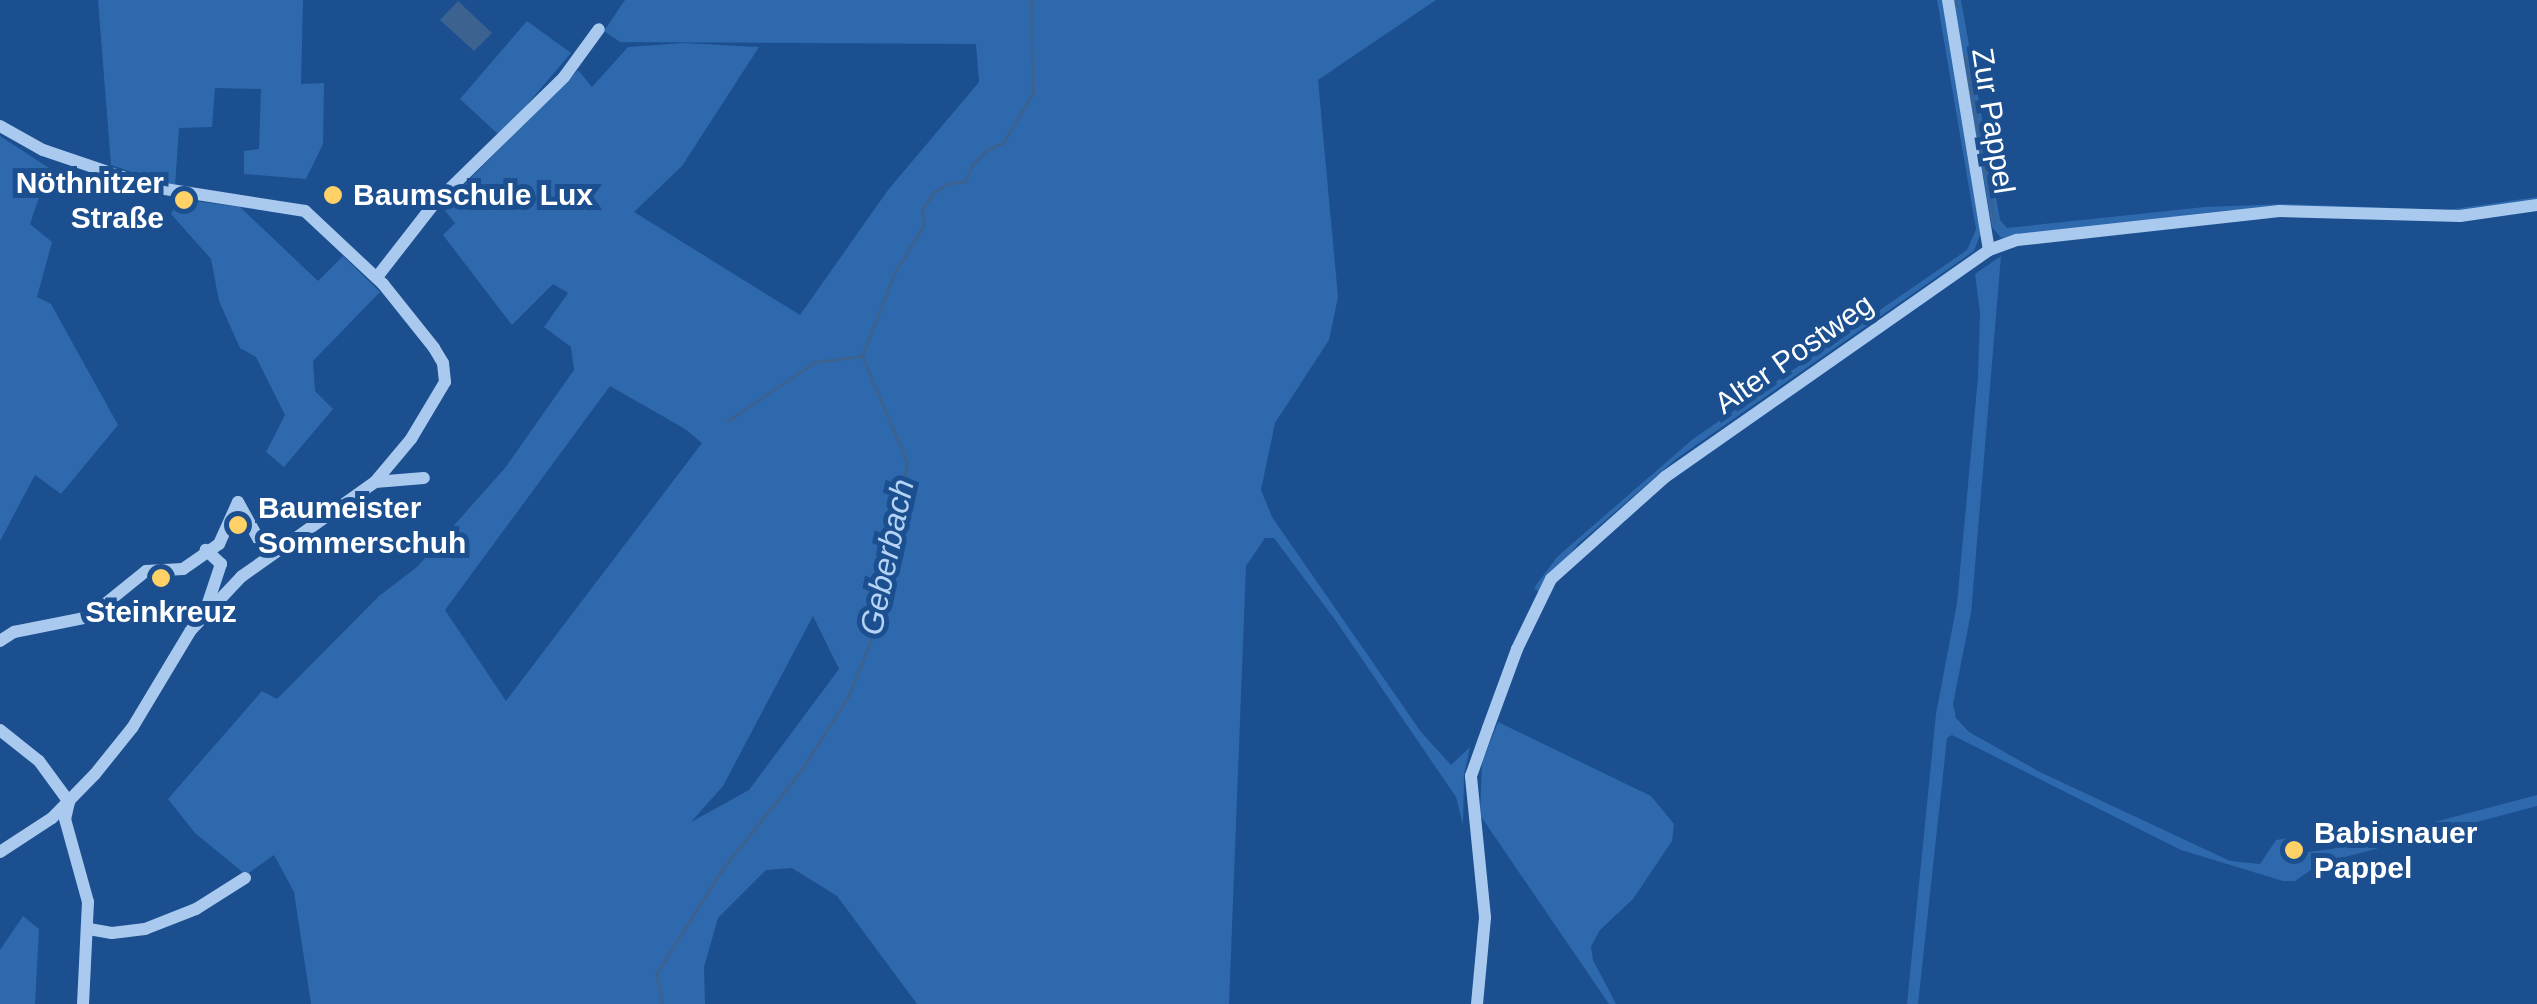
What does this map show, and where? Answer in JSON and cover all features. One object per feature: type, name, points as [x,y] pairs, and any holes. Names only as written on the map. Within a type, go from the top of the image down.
[{"type":"street","name":"Zur Pappel","points":[[1948,0],[1989,250]]},
{"type":"street","points":[[377,277],[434,206],[562,80],[599,29]]},
{"type":"street","points":[[0,126],[42,150],[152,187],[305,211],[377,277],[434,348],[443,364],[445,382],[420,426],[375,482],[336,514],[276,550],[205,614],[156,681],[132,728],[69,802],[0,852]]},
{"type":"street","name":"Alter Postweg","points":[[1477,1004],[1485,917],[1472,776],[1517,649],[1551,579],[1665,477],[1989,250],[2017,240],[2220,215],[2322,210],[2460,216],[2537,205]]},
{"type":"street","points":[[375,482],[424,478]]},
{"type":"street","points":[[0,641],[14,632],[89,617],[146,571],[178,571],[219,544],[238,502],[259,540],[276,550]]},
{"type":"street","points":[[205,614],[221,564],[206,550]]},
{"type":"street","points":[[0,730],[39,761],[69,802],[66,819],[82,874],[89,929],[84,1004]]},
{"type":"street","points":[[89,929],[145,929],[196,909],[246,878]]},
{"type":"shaded area","points":[[98,0],[303,0],[301,84],[324,83],[323,144],[306,179],[244,174],[244,151],[259,149],[261,89],[215,88],[212,127],[179,128],[175,187],[111,165]]},
{"type":"shaded area","points":[[625,0],[1436,0],[1318,80],[1338,297],[1329,340],[1275,423],[1261,490],[1272,517],[1421,732],[1451,765],[1470,747],[1464,775],[1463,825],[1456,797],[1336,621],[1274,538],[1265,538],[1246,566],[1229,1004],[917,1004],[837,896],[792,868],[766,870],[718,918],[704,967],[705,1004],[311,1004],[294,892],[274,855],[246,875],[195,833],[168,799],[262,691],[277,699],[379,596],[417,567],[505,468],[574,370],[571,347],[544,327],[568,293],[553,284],[512,325],[443,235],[455,223],[442,207],[578,70],[592,87],[628,47],[684,43],[759,47],[682,166],[634,212],[800,315],[888,190],[979,82],[976,44],[620,42],[604,31]],"holes":[[[610,386],[702,443],[506,701],[445,610]],[[813,616],[839,669],[749,790],[691,822],[723,786]]]},
{"type":"shaded area","points":[[1937,0],[1945,0],[1982,230],[1974,251],[1676,459],[1578,544],[1539,592],[1534,588],[1557,557],[1693,439],[1967,250],[1976,229]]},
{"type":"shaded area","points":[[1953,0],[1961,0],[2000,220],[2007,228],[2205,207],[2283,204],[2447,210],[2537,197],[2537,201],[2466,212],[2229,210],[2001,238],[1992,227]]},
{"type":"shaded area","points":[[458,1],[492,33],[474,51],[440,20]]},
{"type":"shaded area","points":[[527,21],[571,53],[500,136],[460,99]]},
{"type":"shaded area","points":[[0,136],[49,168],[30,224],[52,242],[37,297],[51,304],[118,425],[61,494],[35,475],[0,541]]},
{"type":"shaded area","points":[[179,199],[240,207],[318,281],[343,256],[380,292],[313,361],[315,391],[333,409],[284,467],[266,452],[285,415],[256,357],[240,348],[219,301],[211,259],[171,214]]},
{"type":"shaded area","points":[[2001,256],[1971,613],[1953,704],[1956,718],[1969,732],[2040,772],[2230,861],[2260,864],[2276,840],[2290,838],[2308,852],[2332,849],[2537,795],[2537,806],[2345,857],[2315,867],[2295,881],[2283,881],[2181,850],[1952,735],[1947,738],[1918,1004],[1907,1004],[1936,714],[1957,603],[1978,377],[1980,312],[1975,274]]},
{"type":"shaded area","points":[[1498,722],[1651,796],[1674,824],[1672,841],[1633,899],[1600,930],[1591,946],[1593,960],[1616,1004],[1609,1004],[1480,815],[1482,763]]},
{"type":"shaded area","points":[[23,916],[39,929],[35,1004],[0,1004],[0,950]]},
{"type":"waterway","name":"Geberbach","points":[[662,1004],[656,974],[721,871],[800,772],[848,697],[873,635],[907,463],[862,356],[895,272],[924,225],[922,209],[934,192],[949,183],[965,182],[972,165],[987,150],[1003,143],[1033,93],[1031,0]]},
{"type":"waterway","points":[[1956,0],[1957,6]]},
{"type":"waterway","points":[[1965,56],[1995,223]]},
{"type":"waterway","points":[[727,421],[815,362],[862,356]]},
{"type":"place","name":"Baumschule Lux","points":[[333,195]]},
{"type":"place","name":"Nöthnitzer Straße","points":[[184,200]]},
{"type":"place","name":"Baumeister Sommerschuh","points":[[238,525]]},
{"type":"place","name":"Steinkreuz","points":[[161,578]]},
{"type":"place","name":"Babisnauer Pappel","points":[[2294,850]]}]
